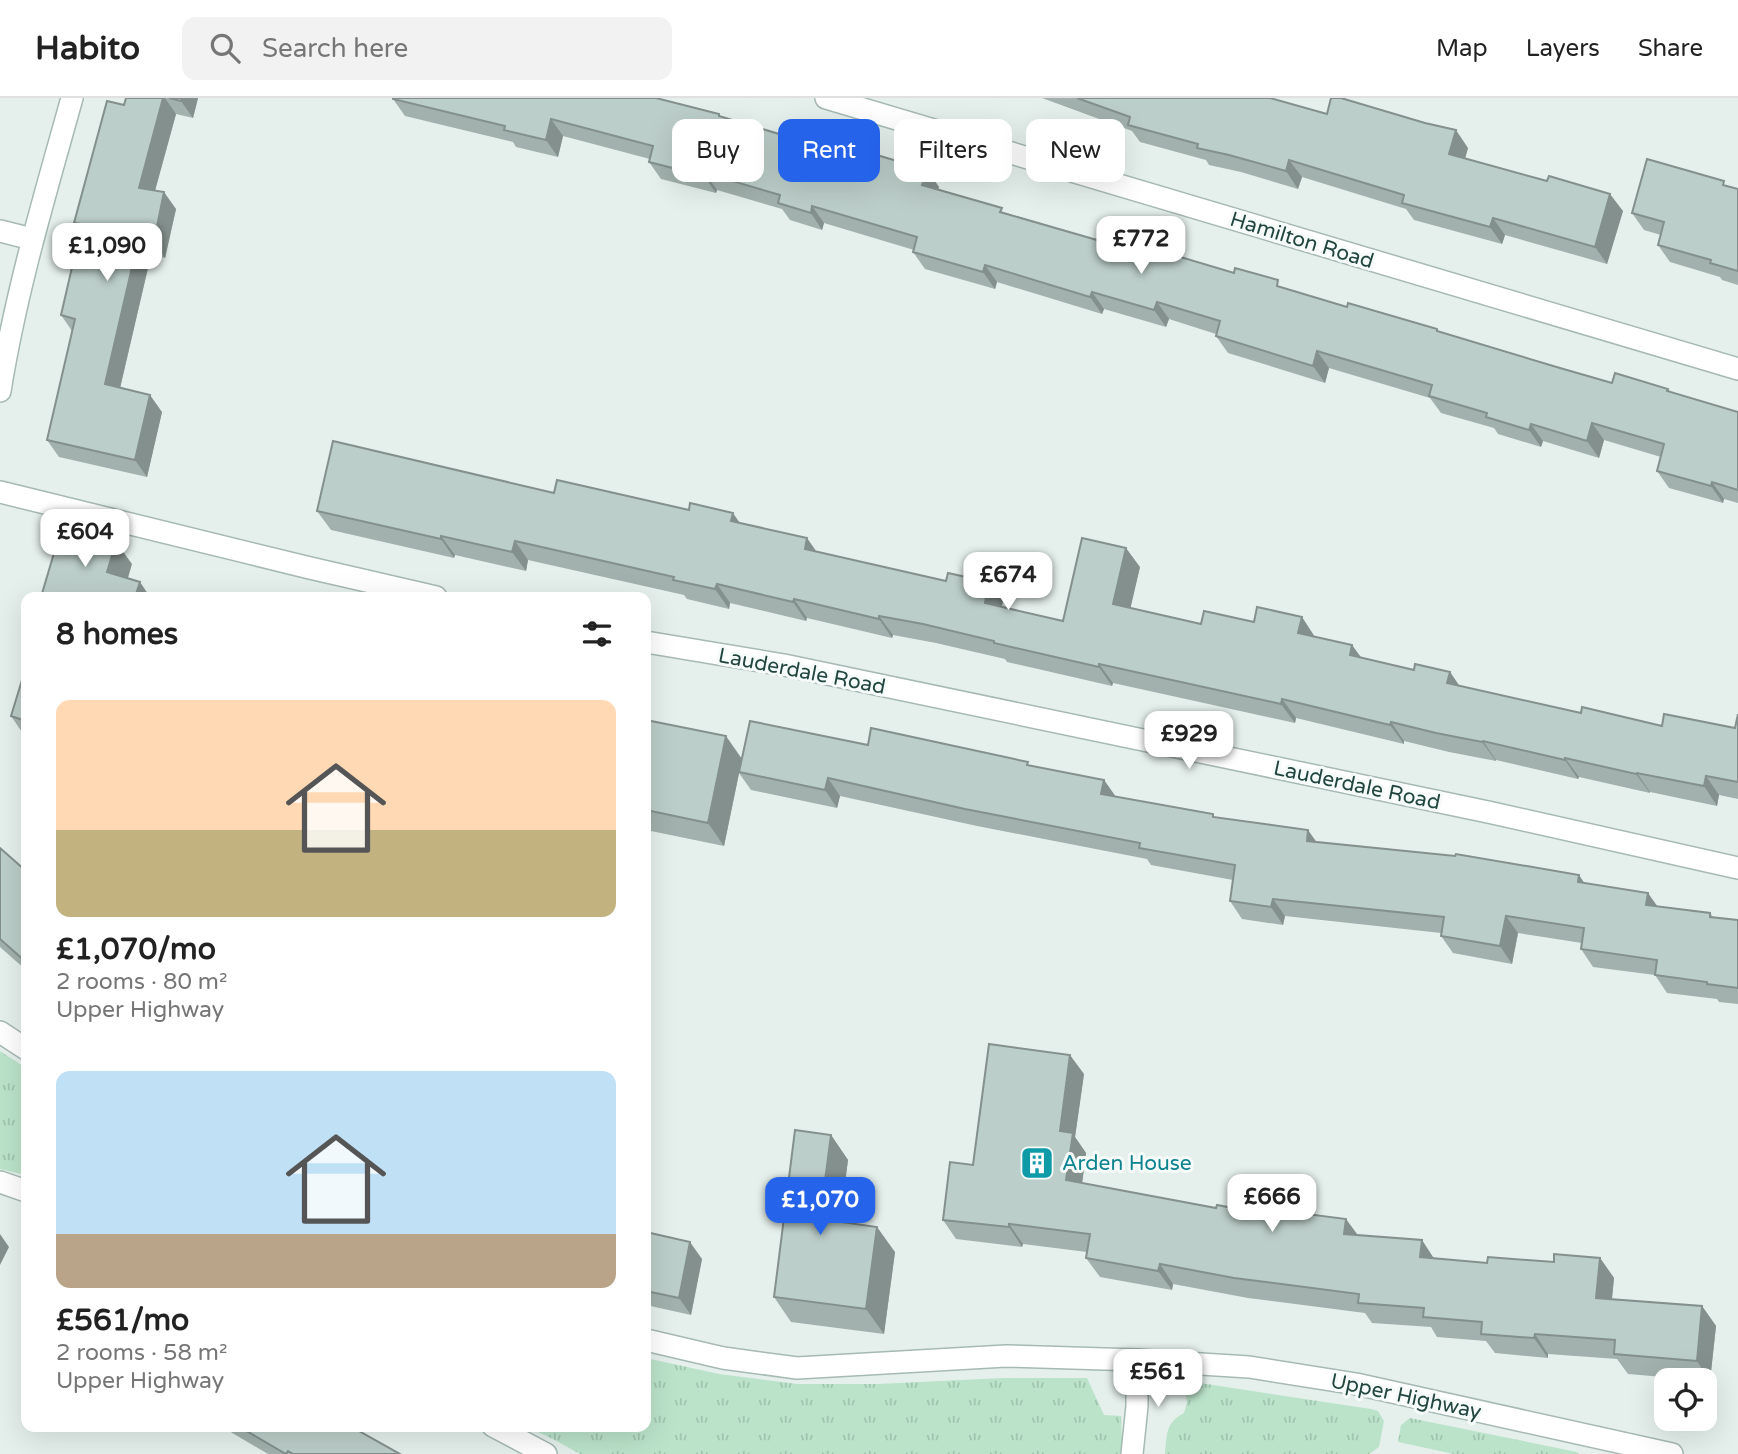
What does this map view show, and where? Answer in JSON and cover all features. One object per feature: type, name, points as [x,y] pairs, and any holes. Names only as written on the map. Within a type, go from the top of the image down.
[{"type":"street","points":[[0,391],[32,239],[72,98]]},
{"type":"street","name":"Hamilton Road","points":[[826,98],[1738,369]]},
{"type":"street","points":[[0,231],[32,239]]},
{"type":"street","points":[[0,492],[414,592]]},
{"type":"street","name":"Lauderdale Road","points":[[651,643],[784,665],[1461,806],[1738,868]]},
{"type":"street","points":[[0,1032],[21,1046]]},
{"type":"street","points":[[0,1182],[21,1189]]},
{"type":"street","name":"Upper Highway","points":[[651,1341],[723,1358],[797,1368],[1006,1356],[1249,1367],[1356,1384],[1672,1454]]},
{"type":"street","points":[[1132,1454],[1137,1406],[1137,1360]]},
{"type":"street","points":[[504,1432],[546,1454]]},
{"type":"green space","points":[[0,1051],[21,1065],[21,1174],[0,1169]]},
{"type":"green space","points":[[651,1359],[719,1374],[797,1384],[1087,1378],[1104,1415],[1121,1416],[1122,1443],[1120,1454],[580,1454],[538,1432],[651,1432]]},
{"type":"green space","points":[[1184,1383],[1200,1383],[1378,1411],[1384,1421],[1379,1447],[1369,1454],[1165,1454],[1170,1425],[1184,1413],[1187,1402]]},
{"type":"green space","points":[[1410,1418],[1579,1454],[1454,1454],[1398,1442],[1401,1425]]},
{"type":"building","points":[[126,98],[163,98],[139,188],[164,192],[154,241],[139,237],[105,384],[150,395],[135,460],[47,440],[75,319],[61,315],[82,224],[74,223],[107,101],[124,105]]},
{"type":"building","points":[[656,98],[729,119],[672,119],[672,168],[649,162],[653,146],[551,119],[546,140],[504,130],[505,126],[393,99]]},
{"type":"building","points":[[1077,98],[1270,98],[1327,114],[1331,98],[1341,98],[1456,130],[1449,154],[1547,181],[1549,176],[1610,194],[1595,247],[1493,218],[1490,227],[1402,203],[1404,195],[1289,160],[1286,171],[1197,148],[1198,144],[1128,125],[1130,117]]},
{"type":"building","points":[[764,129],[778,134],[778,182],[880,182],[880,156],[894,160],[894,182],[923,182],[922,185],[1002,208],[1000,212],[1135,251],[1137,244],[1234,273],[1235,268],[1278,280],[1277,286],[1347,307],[1348,303],[1612,383],[1615,373],[1668,389],[1667,391],[1738,412],[1738,490],[1712,482],[1711,486],[1657,471],[1664,444],[1592,423],[1587,441],[1531,424],[1529,430],[1486,417],[1487,413],[1429,396],[1432,385],[1317,351],[1313,366],[1216,336],[1220,321],[1157,302],[1154,310],[1092,292],[1090,297],[985,265],[983,272],[913,252],[917,237],[812,206],[811,213],[778,203],[780,195],[736,182],[764,182]]},
{"type":"building","points":[[1647,159],[1724,181],[1723,185],[1738,189],[1738,271],[1710,263],[1711,260],[1658,245],[1664,222],[1632,213]]},
{"type":"building","points":[[333,441],[554,493],[557,480],[689,510],[690,503],[733,513],[731,521],[807,538],[805,549],[946,581],[948,573],[989,582],[985,603],[1063,621],[1082,538],[1126,548],[1113,604],[1201,624],[1204,611],[1254,622],[1257,607],[1302,617],[1298,633],[1352,645],[1350,655],[1414,670],[1415,664],[1450,672],[1447,683],[1581,713],[1582,707],[1662,726],[1664,714],[1735,728],[1738,714],[1738,782],[1706,776],[1704,786],[1636,774],[1391,722],[1390,725],[1282,699],[1281,704],[1099,664],[1099,667],[923,624],[879,616],[879,619],[717,584],[715,589],[673,580],[674,577],[515,541],[512,552],[317,511]]},
{"type":"building","points":[[62,526],[116,542],[107,572],[140,582],[137,592],[42,592]]},
{"type":"building","points":[[21,683],[21,719],[11,716]]},
{"type":"building","points":[[651,721],[726,736],[708,823],[651,811]]},
{"type":"building","points":[[750,721],[868,745],[871,728],[1028,762],[1027,765],[1104,780],[1101,794],[1213,814],[1213,817],[1308,830],[1307,841],[1456,854],[1579,875],[1578,882],[1648,893],[1646,905],[1710,913],[1710,917],[1738,920],[1738,988],[1655,975],[1657,960],[1581,949],[1584,928],[1506,916],[1500,946],[1441,936],[1444,917],[1273,899],[1271,907],[1230,901],[1235,865],[1139,848],[1140,843],[965,809],[828,778],[825,790],[739,772]]},
{"type":"building","points":[[0,848],[21,867],[21,958],[0,939]]},
{"type":"building","points":[[989,1044],[1070,1055],[1060,1131],[1073,1133],[1066,1180],[1216,1208],[1217,1205],[1275,1216],[1276,1210],[1346,1219],[1344,1234],[1422,1240],[1420,1257],[1487,1263],[1488,1257],[1554,1262],[1554,1254],[1600,1258],[1596,1298],[1702,1306],[1697,1361],[1614,1354],[1615,1340],[1535,1334],[1534,1338],[1481,1334],[1482,1322],[1423,1317],[1424,1308],[1358,1303],[1359,1294],[1234,1278],[1160,1264],[1158,1271],[1086,1258],[1090,1234],[1009,1224],[1009,1227],[943,1220],[950,1162],[973,1165]]},
{"type":"building","points":[[795,1130],[831,1135],[820,1219],[877,1227],[866,1309],[774,1297]]},
{"type":"building","points":[[651,1233],[690,1242],[679,1298],[651,1292]]},
{"type":"building","points":[[248,1432],[361,1432],[400,1454],[293,1454],[288,1451],[286,1454]]},
{"type":"place","name":"Arden House","points":[[1037,1163]]}]
